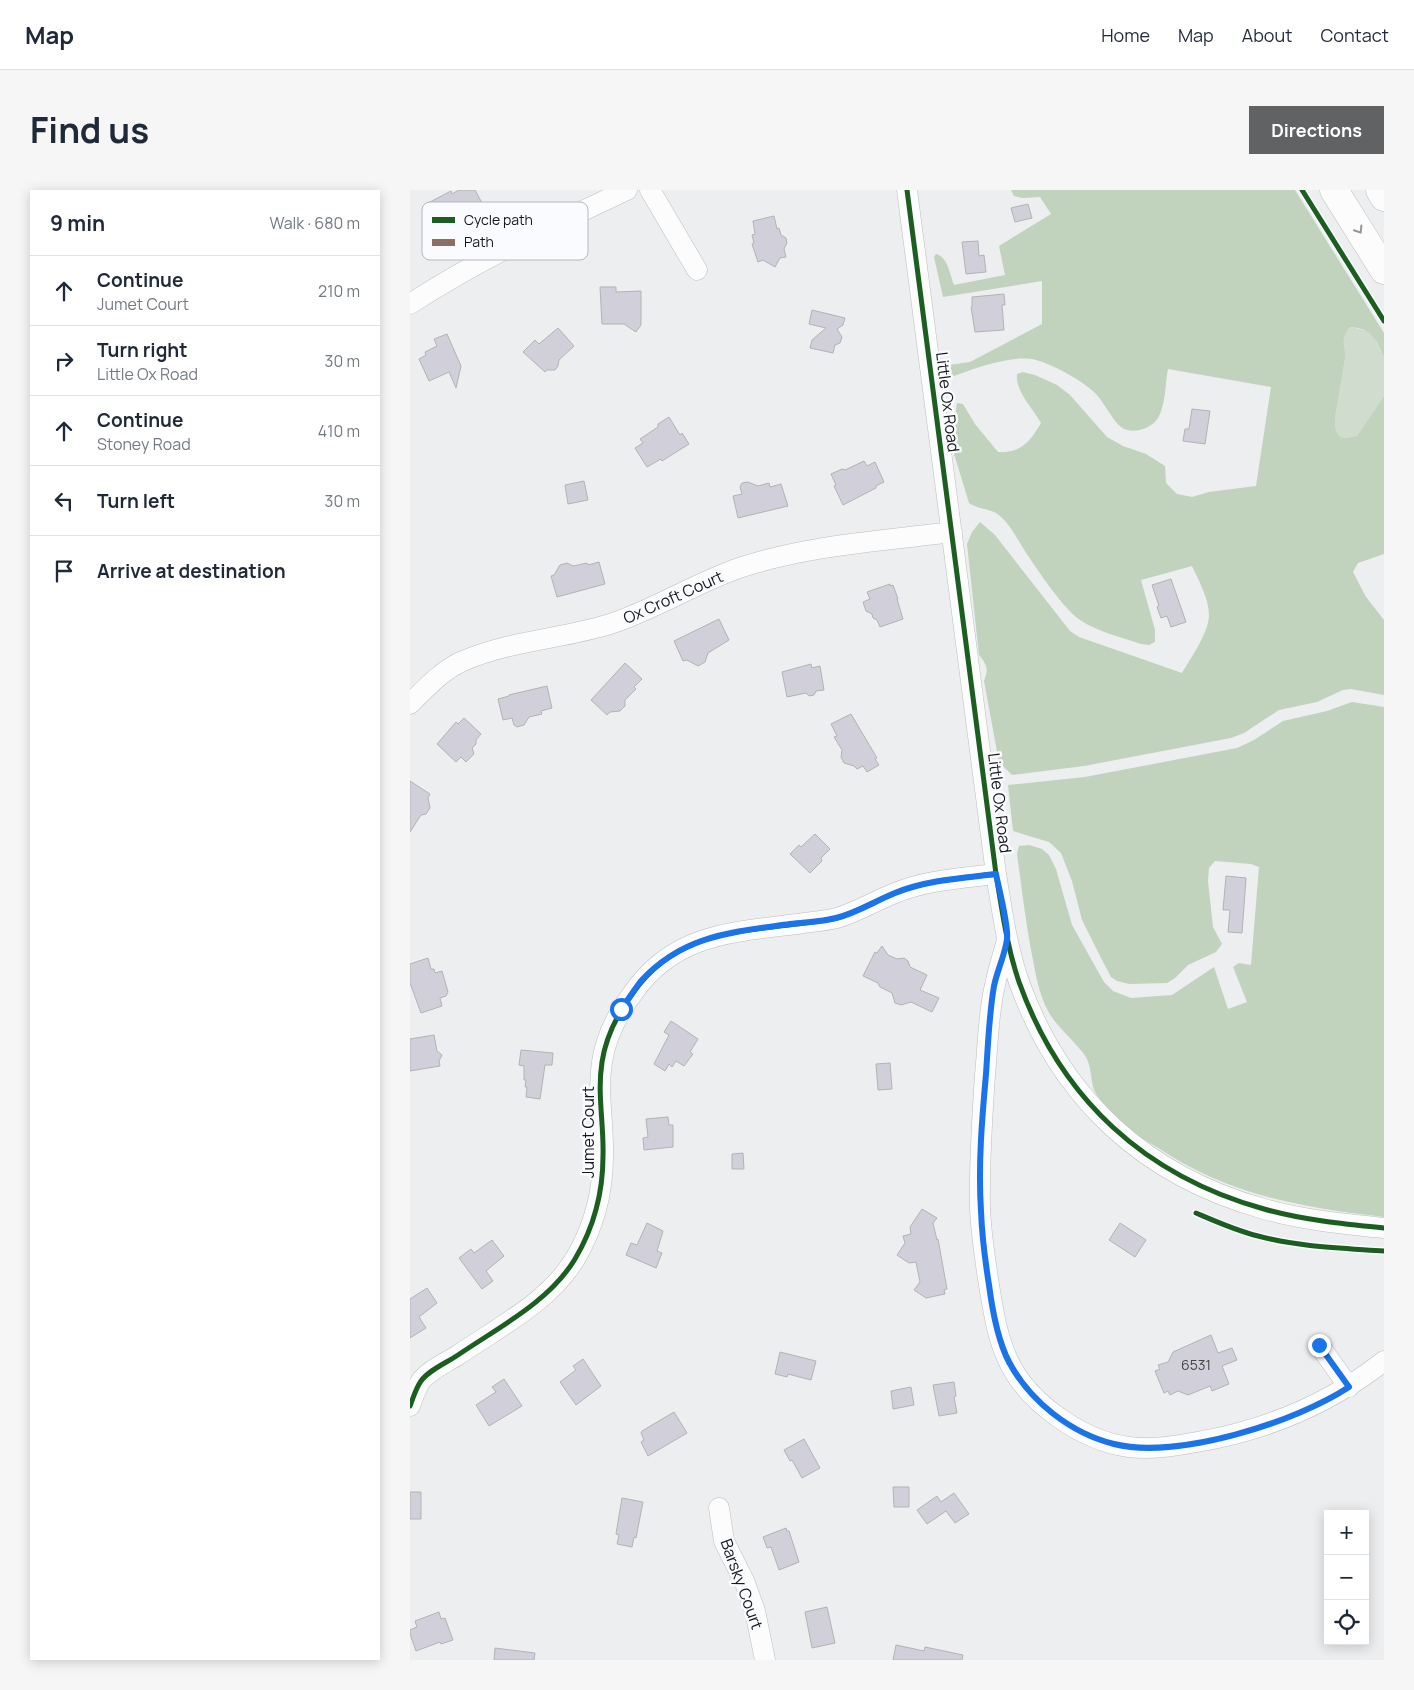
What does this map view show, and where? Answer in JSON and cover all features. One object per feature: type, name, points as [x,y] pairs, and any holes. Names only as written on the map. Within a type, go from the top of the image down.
[{"type":"highway","points":[[1334,190],[1384,270]]},
{"type":"highway","points":[[1380,190],[1384,197]]},
{"type":"street","points":[[588,209],[627,190]]},
{"type":"street","points":[[650,190],[697,270]]},
{"type":"street","name":"Little Ox Road","points":[[907,190],[996,874],[1007,938],[1019,980],[1031,1011],[1049,1048],[1064,1072],[1085,1099],[1129,1141],[1164,1165],[1202,1188],[1234,1200],[1292,1216],[1384,1228]]},
{"type":"street","points":[[410,304],[448,279],[483,260]]},
{"type":"street","name":"Ox Croft Court","points":[[410,704],[432,683],[462,662],[496,650],[585,631],[612,623],[742,567],[785,555],[814,550],[952,532]]},
{"type":"street","name":"Jumet Court","points":[[410,1406],[421,1381],[545,1295],[566,1274],[582,1247],[594,1217],[601,1186],[603,1155],[599,1092],[602,1060],[621,1009],[640,982],[654,969],[682,948],[718,935],[835,918],[864,908],[895,893],[918,886],[996,874]]},
{"type":"street","points":[[1007,938],[994,986],[989,1029],[981,1132],[980,1208],[983,1246],[993,1311],[1008,1359],[1022,1384],[1046,1408],[1084,1433],[1128,1447],[1171,1447],[1240,1433],[1270,1424],[1305,1410],[1349,1387],[1384,1361]]},
{"type":"street","points":[[1319,1345],[1349,1387]]},
{"type":"street","name":"Barsky Court","points":[[719,1508],[724,1541],[745,1584],[755,1610],[765,1660]]},
{"type":"green space","points":[[1011,190],[1295,190],[1384,333],[1384,357],[1375,340],[1368,332],[1350,327],[1347,332],[1344,339],[1345,359],[1335,418],[1336,431],[1340,437],[1357,436],[1384,396],[1384,554],[1358,563],[1353,572],[1366,597],[1384,620],[1384,695],[1351,689],[1343,690],[1317,702],[1279,710],[1244,733],[1231,738],[1084,766],[1012,775],[999,762],[984,681],[986,667],[979,655],[967,544],[972,532],[980,522],[995,535],[1070,631],[1079,637],[1182,673],[1199,645],[1206,629],[1209,609],[1192,566],[1141,580],[1155,630],[1155,642],[1149,645],[1102,631],[1080,620],[1060,600],[1046,582],[1004,520],[993,512],[969,503],[951,444],[957,403],[963,404],[975,424],[998,452],[1013,451],[1029,441],[1041,423],[1022,393],[1017,380],[1017,374],[1023,372],[1035,375],[1057,385],[1070,395],[1107,437],[1123,446],[1146,454],[1165,466],[1166,483],[1177,494],[1192,497],[1209,492],[1256,486],[1271,387],[1168,369],[1164,400],[1158,418],[1146,428],[1130,431],[1118,424],[1091,389],[1059,369],[1043,362],[1016,359],[951,377],[949,365],[970,362],[1042,324],[1042,281],[943,297],[934,257],[936,254],[946,262],[954,285],[1005,275],[999,246],[1051,214],[1040,197],[1022,198],[1014,196]]},
{"type":"green space","points":[[1350,327],[1368,331],[1374,337],[1384,357],[1384,396],[1357,436],[1345,438],[1340,437],[1336,431],[1335,418],[1345,359],[1344,339]]},
{"type":"green space","points":[[1352,702],[1384,707],[1384,1217],[1322,1209],[1265,1196],[1237,1187],[1182,1163],[1139,1136],[1115,1117],[1094,1090],[1087,1058],[1049,1014],[1041,996],[1026,921],[1017,854],[1019,846],[1029,845],[1042,849],[1049,855],[1056,869],[1072,925],[1104,982],[1113,991],[1131,998],[1172,995],[1214,967],[1228,1009],[1247,1002],[1233,967],[1239,963],[1251,965],[1259,867],[1251,864],[1215,861],[1209,868],[1208,881],[1213,927],[1222,944],[1216,952],[1188,965],[1167,983],[1129,984],[1117,981],[1111,977],[1082,920],[1072,881],[1061,853],[1049,842],[1013,831],[1008,785],[1085,777],[1237,748],[1254,740],[1283,721],[1327,711]]},
{"type":"building","points":[[459,190],[475,190],[481,202],[430,202],[451,191],[452,194]]},
{"type":"building","points":[[1028,204],[1032,218],[1015,222],[1011,208]]},
{"type":"building","points":[[774,216],[777,229],[779,228],[781,235],[786,238],[787,243],[784,249],[786,257],[780,258],[775,267],[763,260],[758,262],[752,244],[754,243],[752,235],[755,234],[753,221]]},
{"type":"building","points":[[978,241],[979,256],[984,255],[986,272],[966,274],[962,242]]},
{"type":"building","points":[[600,287],[616,287],[616,292],[641,291],[641,325],[636,332],[624,324],[602,324]]},
{"type":"building","points":[[1004,294],[1005,305],[1002,305],[1004,330],[975,332],[971,307],[972,297]]},
{"type":"building","points":[[812,310],[845,318],[843,325],[837,329],[842,337],[840,343],[835,345],[833,353],[810,348],[812,340],[826,328],[809,324]]},
{"type":"building","points":[[558,328],[574,346],[559,360],[555,370],[547,370],[545,372],[523,352],[535,340],[539,344]]},
{"type":"building","points":[[447,334],[461,366],[456,388],[449,372],[429,381],[419,359],[426,355],[425,352],[437,346],[434,339]]},
{"type":"building","points":[[1192,409],[1210,411],[1205,444],[1183,441],[1185,429],[1189,429]]},
{"type":"building","points":[[669,417],[680,435],[682,433],[689,444],[662,461],[661,459],[647,467],[635,448],[643,443],[640,439]]},
{"type":"building","points":[[864,461],[867,466],[875,462],[884,482],[843,505],[834,486],[836,485],[831,474]]},
{"type":"building","points":[[584,481],[588,500],[568,504],[565,485]]},
{"type":"building","points":[[748,482],[758,486],[769,483],[770,487],[781,484],[788,506],[738,518],[733,496],[742,494],[740,487],[742,483]]},
{"type":"building","points":[[599,562],[605,584],[557,597],[551,576],[554,575],[560,565],[567,563],[573,566],[587,563],[588,565]]},
{"type":"building","points":[[1171,579],[1186,622],[1171,627],[1167,616],[1161,618],[1152,585]]},
{"type":"building","points":[[890,584],[890,586],[893,585],[903,619],[880,627],[872,614],[866,611],[863,602],[870,599],[867,592]]},
{"type":"building","points":[[719,619],[729,640],[708,653],[705,662],[698,666],[687,660],[683,661],[674,641]]},
{"type":"building","points":[[625,663],[642,679],[634,687],[636,689],[625,700],[625,706],[620,711],[610,712],[607,715],[591,700]]},
{"type":"building","points":[[811,664],[812,668],[820,666],[824,690],[816,691],[814,695],[809,696],[806,693],[787,697],[782,672]]},
{"type":"building","points":[[547,686],[552,708],[541,711],[542,714],[529,717],[524,725],[517,727],[514,725],[512,718],[503,720],[498,699]]},
{"type":"building","points":[[851,714],[877,758],[875,759],[879,765],[867,772],[863,766],[857,769],[844,763],[841,757],[842,750],[834,737],[837,736],[831,724]]},
{"type":"building","points":[[464,718],[481,734],[472,748],[474,754],[466,762],[461,757],[456,762],[437,744],[456,722],[458,724]]},
{"type":"building","points":[[410,781],[430,794],[428,798],[430,808],[426,814],[421,815],[410,832]]},
{"type":"building","points":[[815,834],[830,849],[821,858],[822,861],[810,873],[790,854]]},
{"type":"building","points":[[1226,876],[1246,878],[1242,933],[1228,932],[1230,910],[1223,910]]},
{"type":"building","points":[[882,946],[888,955],[897,959],[904,958],[908,961],[910,967],[927,975],[920,990],[939,998],[932,1012],[911,1002],[901,1005],[895,1003],[892,993],[880,987],[878,983],[863,976],[875,952],[877,953]]},
{"type":"building","points":[[428,958],[431,969],[434,969],[435,973],[442,971],[448,992],[446,996],[440,998],[442,1006],[421,1013],[410,983],[410,964]]},
{"type":"building","points":[[671,1021],[698,1039],[690,1052],[693,1054],[684,1066],[676,1061],[672,1067],[669,1064],[665,1071],[654,1064],[669,1035],[664,1032]]},
{"type":"building","points":[[434,1035],[437,1051],[442,1055],[439,1061],[440,1066],[410,1071],[410,1039]]},
{"type":"building","points":[[521,1050],[553,1053],[552,1065],[545,1065],[540,1099],[526,1097],[527,1087],[525,1087],[526,1080],[524,1080],[524,1066],[519,1065]]},
{"type":"building","points":[[890,1063],[892,1089],[878,1090],[876,1064]]},
{"type":"building","points":[[668,1117],[669,1125],[673,1125],[673,1147],[644,1150],[643,1138],[648,1137],[646,1119]]},
{"type":"building","points":[[743,1153],[744,1169],[732,1169],[732,1154]]},
{"type":"building","points":[[922,1209],[937,1218],[933,1223],[938,1239],[947,1289],[944,1290],[945,1294],[926,1298],[914,1290],[920,1282],[916,1262],[909,1263],[897,1255],[905,1243],[903,1236],[911,1234],[910,1227]]},
{"type":"building","points":[[647,1223],[663,1231],[657,1251],[662,1253],[656,1268],[626,1255],[631,1243],[637,1245]]},
{"type":"building","points":[[1120,1223],[1146,1240],[1135,1257],[1109,1240]]},
{"type":"building","points":[[492,1240],[504,1256],[486,1271],[493,1281],[482,1289],[459,1258],[471,1249],[474,1253]]},
{"type":"building","points":[[427,1288],[437,1303],[419,1317],[426,1328],[410,1338],[410,1299]]},
{"type":"building","points":[[1211,1335],[1218,1353],[1232,1348],[1237,1360],[1222,1366],[1229,1384],[1212,1391],[1210,1386],[1188,1395],[1178,1391],[1170,1395],[1168,1391],[1164,1393],[1155,1371],[1160,1369],[1158,1365],[1168,1362],[1173,1352]]},
{"type":"building","points":[[780,1352],[816,1361],[811,1380],[788,1374],[787,1377],[775,1374]]},
{"type":"building","points":[[583,1359],[601,1386],[576,1405],[560,1382],[576,1370],[573,1366]]},
{"type":"building","points":[[504,1379],[522,1406],[489,1426],[476,1405],[496,1392],[492,1387]]},
{"type":"building","points":[[954,1382],[957,1413],[939,1416],[933,1385]]},
{"type":"building","points":[[911,1387],[914,1405],[893,1409],[891,1391]]},
{"type":"building","points":[[674,1412],[687,1433],[648,1456],[641,1442],[644,1440],[642,1431]]},
{"type":"building","points":[[804,1439],[820,1468],[802,1478],[784,1450]]},
{"type":"building","points":[[893,1487],[909,1487],[909,1507],[894,1507]]},
{"type":"building","points":[[410,1492],[421,1492],[421,1519],[410,1519]]},
{"type":"building","points":[[954,1493],[969,1514],[955,1523],[946,1511],[927,1524],[917,1510],[937,1496],[941,1502]]},
{"type":"building","points":[[622,1498],[643,1502],[636,1538],[634,1537],[632,1547],[617,1544],[619,1535],[616,1534]]},
{"type":"building","points":[[786,1528],[789,1531],[799,1562],[779,1570],[771,1547],[767,1548],[763,1537]]},
{"type":"building","points":[[827,1607],[835,1643],[812,1648],[805,1612]]},
{"type":"building","points":[[439,1612],[441,1619],[445,1618],[453,1640],[441,1644],[440,1642],[416,1651],[410,1634],[410,1630],[417,1627],[415,1621]]},
{"type":"building","points":[[896,1645],[924,1651],[925,1647],[963,1655],[962,1660],[893,1660]]},
{"type":"building","points":[[495,1648],[535,1653],[534,1660],[494,1660]]},
{"type":"marked path","points":[[1319,1345],[1349,1387]]},
{"type":"cycle path","points":[[907,190],[996,874],[1011,955],[1019,982],[1037,1024],[1058,1062],[1084,1097],[1113,1127],[1145,1154],[1181,1176],[1221,1195],[1279,1213],[1324,1221],[1384,1228]]},
{"type":"cycle path","points":[[1302,190],[1384,321]]},
{"type":"cycle path","points":[[410,1406],[419,1384],[428,1373],[506,1324],[537,1301],[564,1274],[582,1247],[596,1209],[603,1170],[600,1086],[604,1052],[622,1009],[649,973],[667,958],[686,947],[706,939],[750,930],[837,918],[895,893],[919,885],[996,874]]},
{"type":"cycle path","points":[[1196,1213],[1242,1232],[1273,1240],[1384,1251]]},
{"type":"route","points":[[621,1009],[640,982],[654,969],[682,948],[699,941],[718,935],[835,918],[864,908],[895,893],[918,886],[996,874],[1007,938],[994,986],[989,1029],[981,1132],[980,1208],[983,1246],[993,1311],[1008,1359],[1022,1384],[1046,1408],[1084,1433],[1104,1441],[1128,1447],[1171,1447],[1212,1440],[1270,1424],[1305,1410],[1349,1387],[1319,1345]]}]
